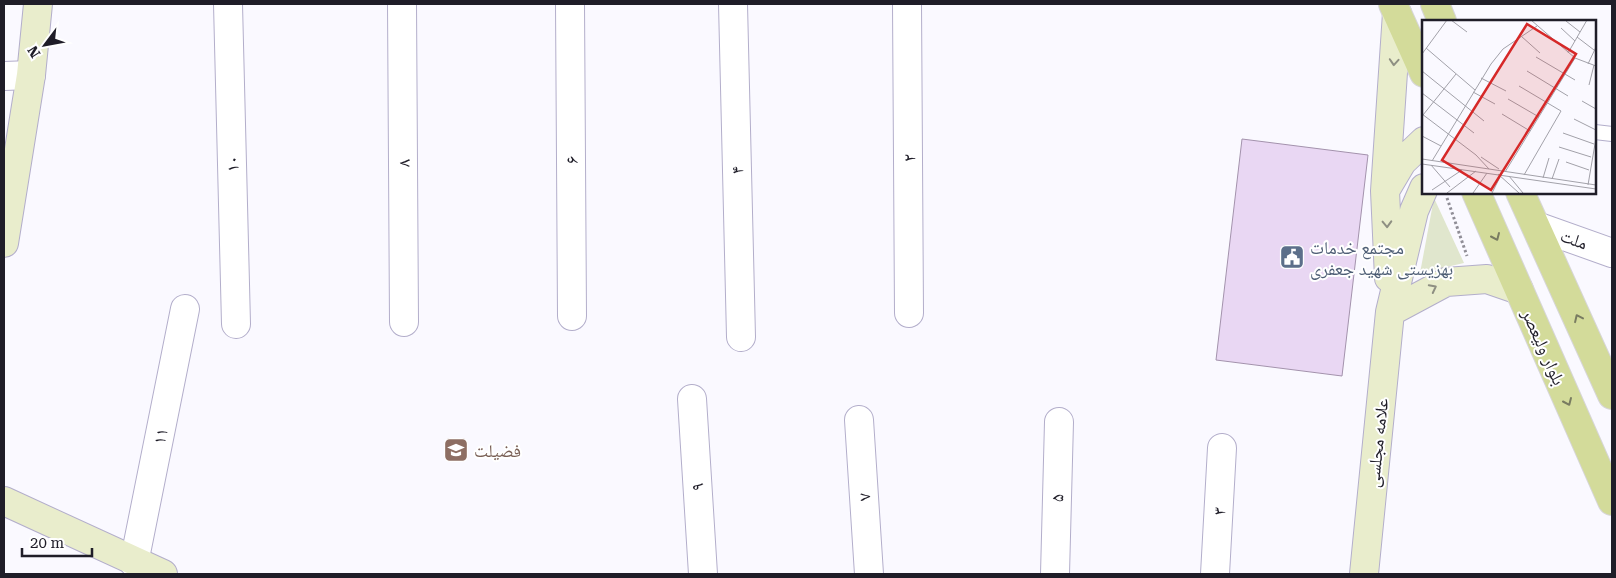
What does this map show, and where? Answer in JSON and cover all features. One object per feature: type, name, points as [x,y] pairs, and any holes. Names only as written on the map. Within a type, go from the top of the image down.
[{"type":"main road","points":[[4,243],[31,75],[38,4]]},
{"type":"main road","points":[[1435,4],[1442,20]]},
{"type":"main road","points":[[1447,20],[1450,4]]},
{"type":"main road","points":[[1395,8],[1422,69]]},
{"type":"main road","points":[[1390,312],[1385,191],[1395,8]]},
{"type":"main road","points":[[1385,191],[1402,162],[1422,144]]},
{"type":"main road","points":[[1390,312],[1414,211],[1422,193]]},
{"type":"main road","name":"بلوار ولیعصر","points":[[1477,194],[1612,501]]},
{"type":"main road","points":[[1521,194],[1603,355],[1612,395]]},
{"type":"main road","points":[[1390,312],[1446,282],[1487,279],[1519,290]]},
{"type":"main road","name":"علامه مجلسی","points":[[1364,574],[1390,312]]},
{"type":"main road","points":[[4,501],[163,574]]},
{"type":"street","name":"۱۰","points":[[228,4],[236,324]]},
{"type":"street","name":"۸","points":[[402,4],[404,322]]},
{"type":"street","name":"۶","points":[[570,4],[572,316]]},
{"type":"street","name":"۴","points":[[733,4],[741,337]]},
{"type":"street","name":"۲","points":[[907,4],[909,312]]},
{"type":"street","points":[[4,76],[31,75]]},
{"type":"street","name":"ملت","points":[[1536,226],[1612,253]]},
{"type":"street","name":"۱۱","points":[[134,562],[185,308]]},
{"type":"street","name":"۹","points":[[692,399],[703,574]]},
{"type":"street","name":"۷","points":[[859,420],[869,574]]},
{"type":"street","name":"۵","points":[[1055,574],[1059,422]]},
{"type":"street","name":"۳","points":[[1216,574],[1222,448]]},
{"type":"lane","points":[[1596,132],[1612,134]]},
{"type":"path","points":[[1446,194],[1476,280]]},
{"type":"green space","points":[[1434,198],[1464,263],[1420,273]]},
{"type":"building","name":"مجتمع خدمات بهزیستی شهید جعفری","points":[[1242,139],[1368,155],[1342,376],[1216,360]]},
{"type":"place","name":"مجتمع خدمات بهزیستی شهید جعفری","points":[[1292,257]]},
{"type":"place","name":"فضیلت","points":[[456,450]]}]
